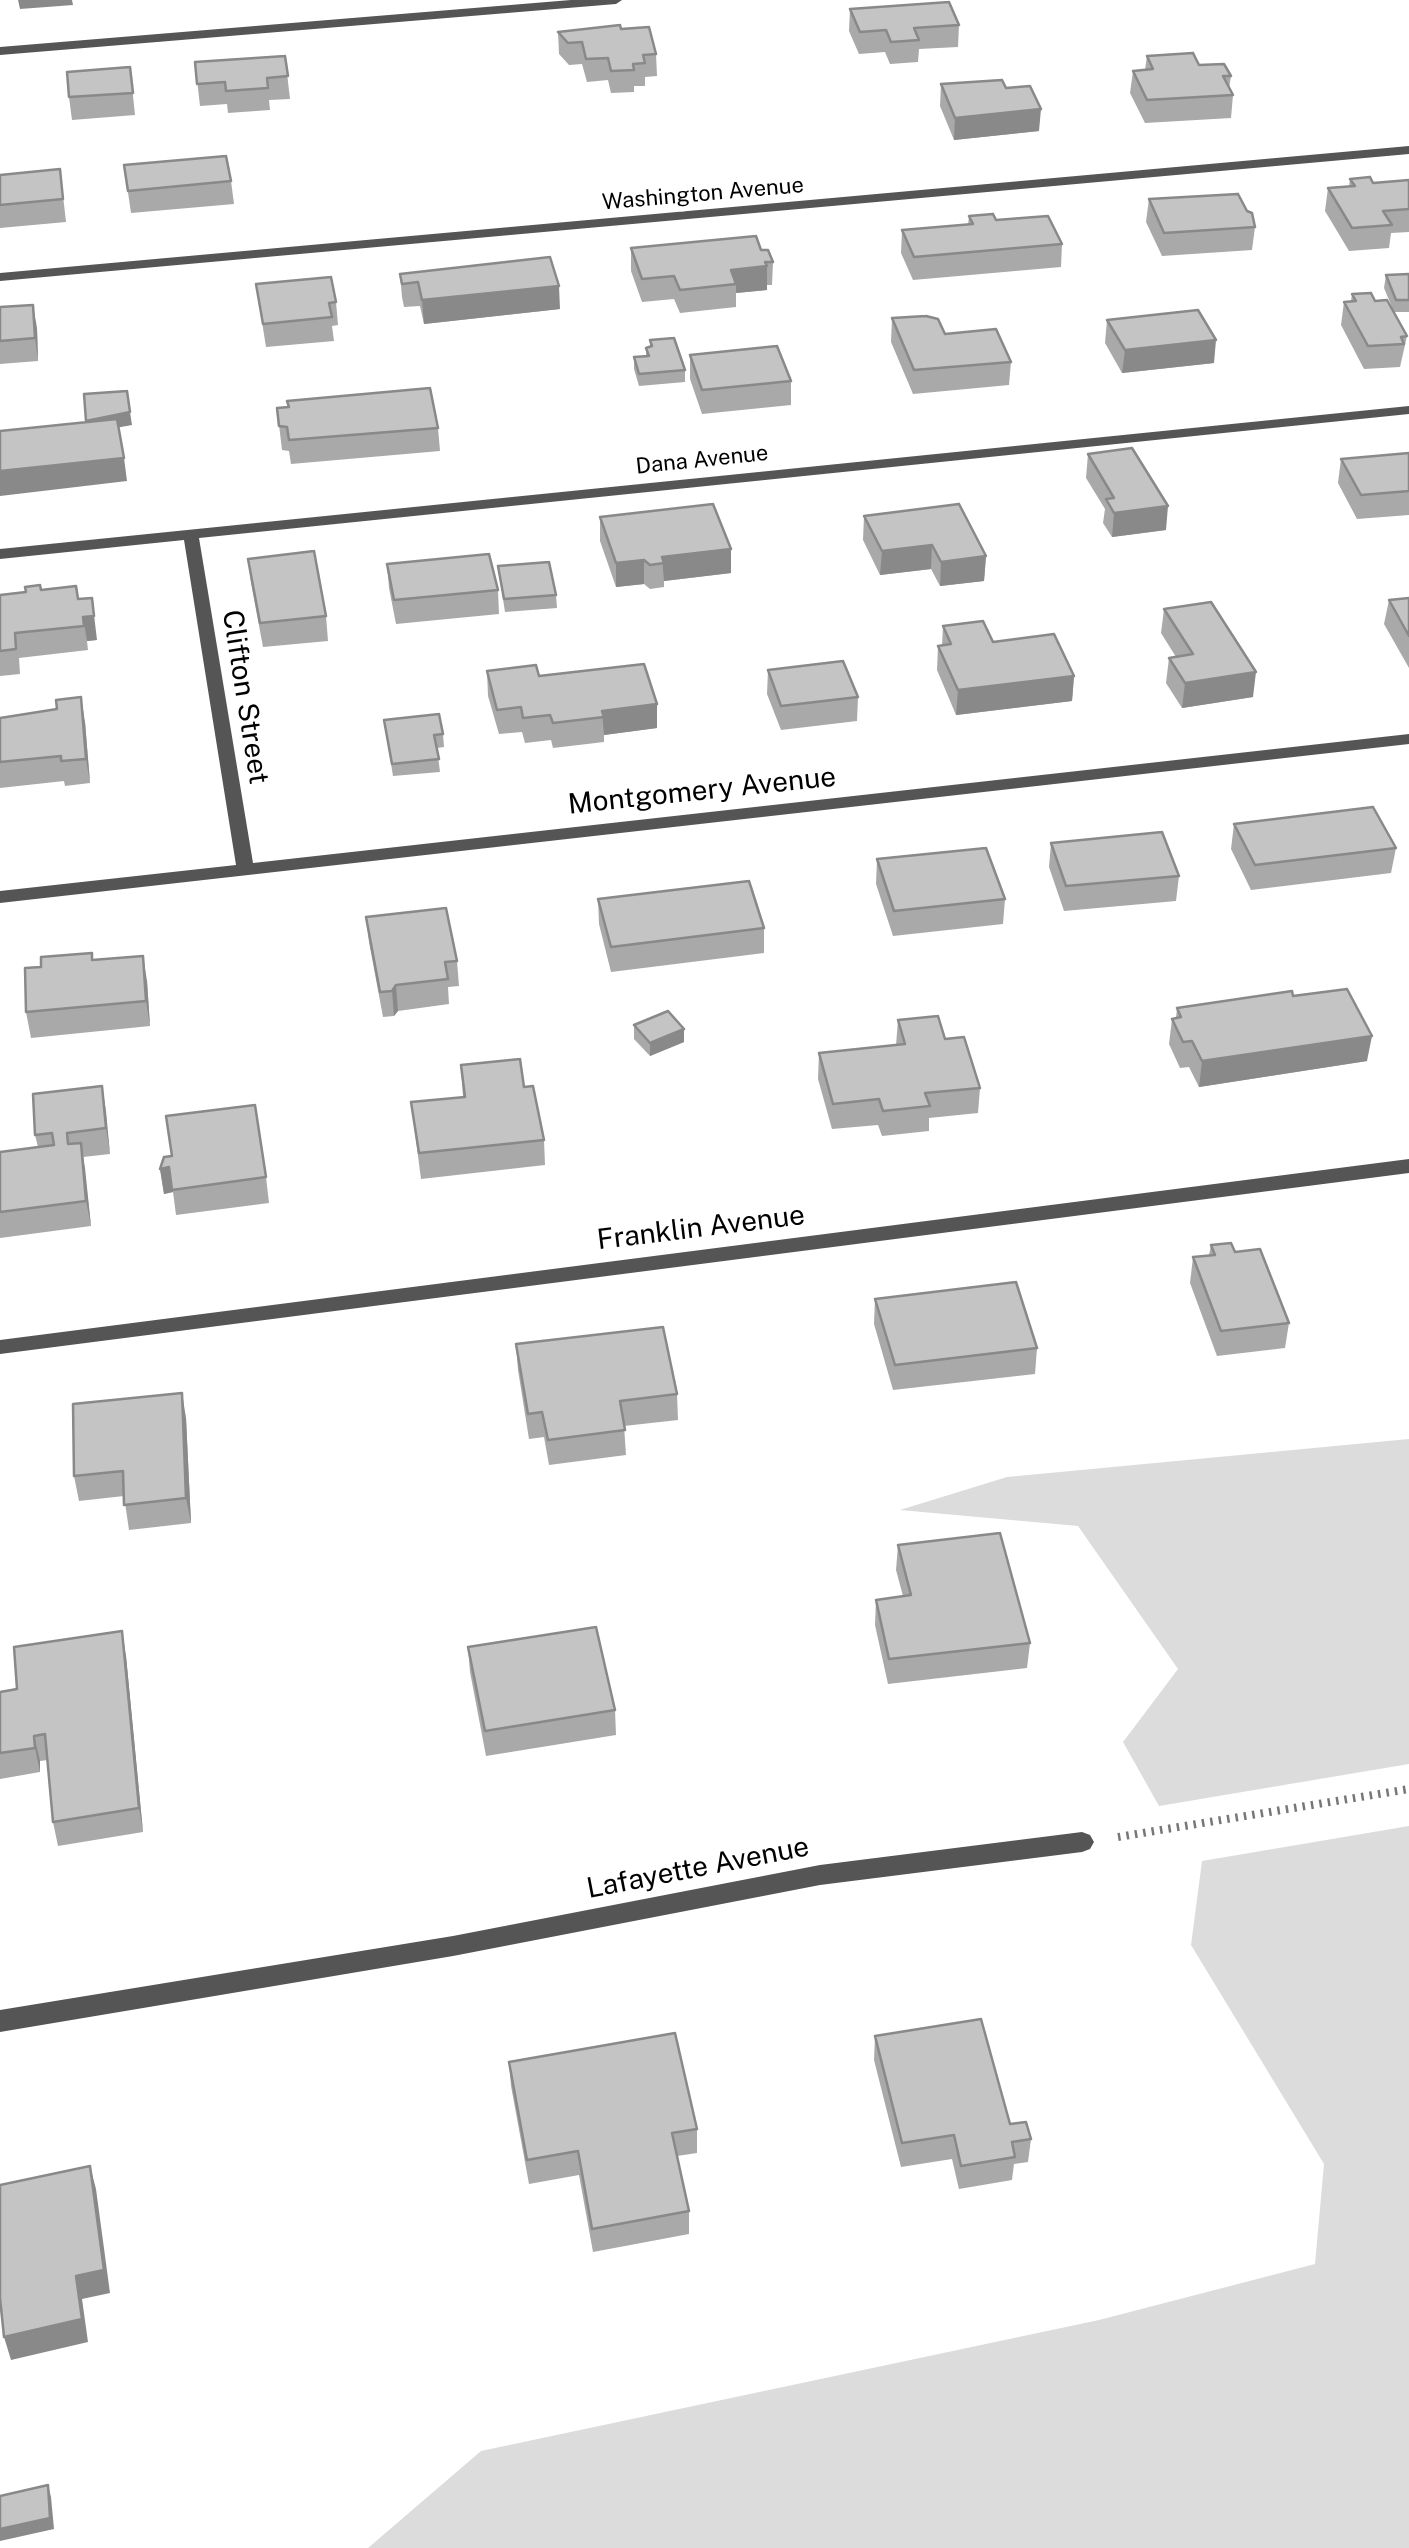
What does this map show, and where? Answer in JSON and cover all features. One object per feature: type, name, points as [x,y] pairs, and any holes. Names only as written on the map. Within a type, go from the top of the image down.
[{"type":"street","points":[[0,51],[616,0]]},
{"type":"street","name":"Washington Avenue","points":[[0,277],[1409,150]]},
{"type":"street","name":"Dana Avenue","points":[[0,554],[1409,410]]},
{"type":"street","name":"Clifton Street","points":[[191,535],[246,869]]},
{"type":"street","name":"Montgomery Avenue","points":[[0,897],[1409,739]]},
{"type":"street","name":"Franklin Avenue","points":[[0,1347],[1409,1166]]},
{"type":"street","name":"Lafayette Avenue","points":[[0,2021],[453,1946],[820,1875],[1082,1842]]},
{"type":"path","points":[[1082,1842],[1409,1789]]},
{"type":"shaded area","points":[[1409,1439],[1409,1764],[1159,1806],[1123,1742],[1178,1669],[1078,1526],[900,1510],[1007,1477]]},
{"type":"shaded area","points":[[1409,1826],[1409,2548],[368,2548],[481,2451],[1099,2320],[1315,2264],[1324,2164],[1191,1945],[1202,1861]]},
{"type":"building","points":[[949,2],[959,25],[914,28],[919,40],[891,42],[886,30],[860,32],[850,9]]},
{"type":"building","points":[[620,25],[621,29],[649,27],[656,54],[643,55],[645,63],[633,64],[634,70],[611,71],[608,58],[586,59],[582,42],[568,43],[558,32]]},
{"type":"building","points":[[1193,53],[1199,65],[1224,64],[1231,76],[1223,76],[1233,95],[1147,100],[1133,71],[1153,69],[1147,56]]},
{"type":"building","points":[[285,56],[288,76],[267,78],[268,88],[226,91],[225,82],[197,84],[195,62]]},
{"type":"building","points":[[130,67],[133,93],[69,97],[67,72]]},
{"type":"building","points":[[1002,80],[1006,88],[1030,86],[1041,109],[955,118],[941,84]]},
{"type":"building","points":[[226,156],[231,181],[128,191],[124,165]]},
{"type":"building","points":[[60,169],[63,199],[0,205],[0,175]]},
{"type":"building","points":[[1370,177],[1373,183],[1409,180],[1409,209],[1383,211],[1392,225],[1352,228],[1328,188],[1355,186],[1350,179]]},
{"type":"building","points":[[1238,194],[1252,213],[1255,227],[1164,233],[1149,199]]},
{"type":"building","points":[[993,214],[996,220],[1048,216],[1062,244],[914,257],[902,230],[973,224],[969,216]]},
{"type":"building","points":[[756,236],[761,250],[768,250],[773,262],[731,270],[736,284],[680,290],[674,276],[642,279],[631,248]]},
{"type":"building","points":[[550,257],[559,286],[422,300],[418,282],[402,284],[400,274]]},
{"type":"building","points":[[1409,274],[1409,300],[1396,300],[1386,275]]},
{"type":"building","points":[[331,277],[336,302],[329,303],[332,317],[263,324],[256,284]]},
{"type":"building","points":[[1371,293],[1375,301],[1387,300],[1407,336],[1401,337],[1404,344],[1368,346],[1344,302],[1356,301],[1352,294]]},
{"type":"building","points":[[33,305],[35,338],[0,341],[0,307]]},
{"type":"building","points":[[1198,310],[1216,340],[1125,350],[1107,320]]},
{"type":"building","points":[[892,318],[938,319],[945,334],[996,329],[1011,362],[914,370]]},
{"type":"building","points":[[674,338],[685,370],[639,374],[634,357],[649,356],[646,348],[652,346],[650,340]]},
{"type":"building","points":[[777,346],[791,381],[702,390],[690,355]]},
{"type":"building","points":[[430,388],[438,428],[289,440],[287,427],[279,426],[277,408],[289,407],[287,401]]},
{"type":"building","points":[[127,391],[130,412],[86,421],[84,394]]},
{"type":"building","points":[[117,419],[124,458],[0,471],[0,431]]},
{"type":"building","points":[[1132,448],[1168,506],[1114,513],[1106,499],[1114,498],[1088,454]]},
{"type":"building","points":[[1409,453],[1409,491],[1361,495],[1341,459]]},
{"type":"building","points":[[713,504],[731,549],[662,557],[664,563],[650,565],[644,560],[616,563],[600,517]]},
{"type":"building","points":[[959,504],[986,556],[941,562],[932,545],[882,551],[864,516]]},
{"type":"building","points":[[314,551],[326,616],[260,623],[248,559]]},
{"type":"building","points":[[489,554],[498,590],[394,600],[387,564]]},
{"type":"building","points":[[549,562],[556,595],[504,599],[498,566]]},
{"type":"building","points":[[40,585],[41,590],[76,586],[78,599],[92,598],[94,616],[83,617],[84,626],[15,633],[16,649],[0,651],[0,595],[26,592],[25,587]]},
{"type":"building","points":[[1409,598],[1409,636],[1389,600]]},
{"type":"building","points":[[1211,602],[1256,672],[1185,683],[1169,658],[1193,654],[1164,609]]},
{"type":"building","points":[[983,621],[993,642],[1054,634],[1074,676],[958,690],[938,646],[951,644],[943,626]]},
{"type":"building","points":[[843,661],[858,697],[781,706],[768,670]]},
{"type":"building","points":[[644,664],[657,704],[602,711],[604,717],[553,723],[550,715],[523,718],[521,707],[497,710],[487,671],[536,665],[539,676]]},
{"type":"building","points":[[81,697],[86,759],[61,761],[61,756],[0,762],[0,718],[57,709],[56,700]]},
{"type":"building","points":[[439,714],[443,734],[434,735],[439,759],[392,764],[384,720]]},
{"type":"building","points":[[1373,807],[1396,848],[1255,865],[1234,824]]},
{"type":"building","points":[[1162,832],[1179,876],[1066,886],[1051,843]]},
{"type":"building","points":[[986,848],[1005,899],[894,911],[877,859]]},
{"type":"building","points":[[749,881],[764,928],[611,947],[598,899]]},
{"type":"building","points":[[446,908],[457,961],[445,962],[448,979],[396,985],[392,991],[380,992],[366,917]]},
{"type":"building","points":[[92,953],[92,960],[143,956],[146,1001],[26,1012],[25,968],[41,967],[41,957]]},
{"type":"building","points":[[1347,989],[1372,1036],[1202,1061],[1192,1041],[1183,1042],[1172,1019],[1181,1017],[1177,1008],[1292,991],[1293,996]]},
{"type":"building","points":[[668,1011],[684,1029],[650,1043],[634,1025]]},
{"type":"building","points":[[938,1016],[945,1039],[964,1037],[980,1088],[925,1093],[930,1106],[883,1111],[879,1099],[833,1104],[819,1053],[905,1044],[898,1020]]},
{"type":"building","points":[[520,1059],[524,1087],[533,1086],[544,1140],[419,1153],[411,1102],[465,1097],[461,1065]]},
{"type":"building","points":[[102,1086],[106,1128],[67,1133],[68,1144],[81,1143],[86,1201],[0,1212],[0,1152],[54,1145],[52,1133],[35,1135],[33,1094]]},
{"type":"building","points":[[255,1105],[266,1177],[172,1190],[169,1167],[160,1169],[164,1157],[172,1156],[166,1116]]},
{"type":"building","points":[[1231,1243],[1235,1252],[1260,1249],[1289,1323],[1221,1331],[1193,1257],[1215,1255],[1211,1245]]},
{"type":"building","points":[[1016,1282],[1037,1348],[895,1365],[875,1299]]},
{"type":"building","points":[[663,1327],[677,1394],[620,1401],[625,1430],[548,1440],[542,1412],[528,1414],[516,1344]]},
{"type":"building","points":[[182,1393],[186,1498],[124,1505],[123,1471],[74,1476],[73,1404]]},
{"type":"building","points":[[1000,1533],[1030,1643],[889,1659],[876,1600],[911,1595],[898,1545]]},
{"type":"building","points":[[596,1627],[615,1710],[485,1731],[468,1647]]},
{"type":"building","points":[[122,1631],[139,1808],[53,1822],[45,1734],[34,1736],[35,1748],[0,1753],[0,1692],[17,1689],[14,1647]]},
{"type":"building","points":[[981,2019],[1010,2124],[1026,2122],[1031,2139],[1012,2142],[1015,2157],[961,2166],[954,2135],[902,2143],[875,2036]]},
{"type":"building","points":[[675,2033],[697,2129],[672,2133],[689,2211],[592,2229],[578,2151],[527,2160],[509,2062]]},
{"type":"building","points":[[90,2166],[104,2270],[76,2276],[82,2319],[4,2337],[0,2185]]},
{"type":"building","points":[[48,2485],[50,2518],[0,2529],[0,2496]]}]
